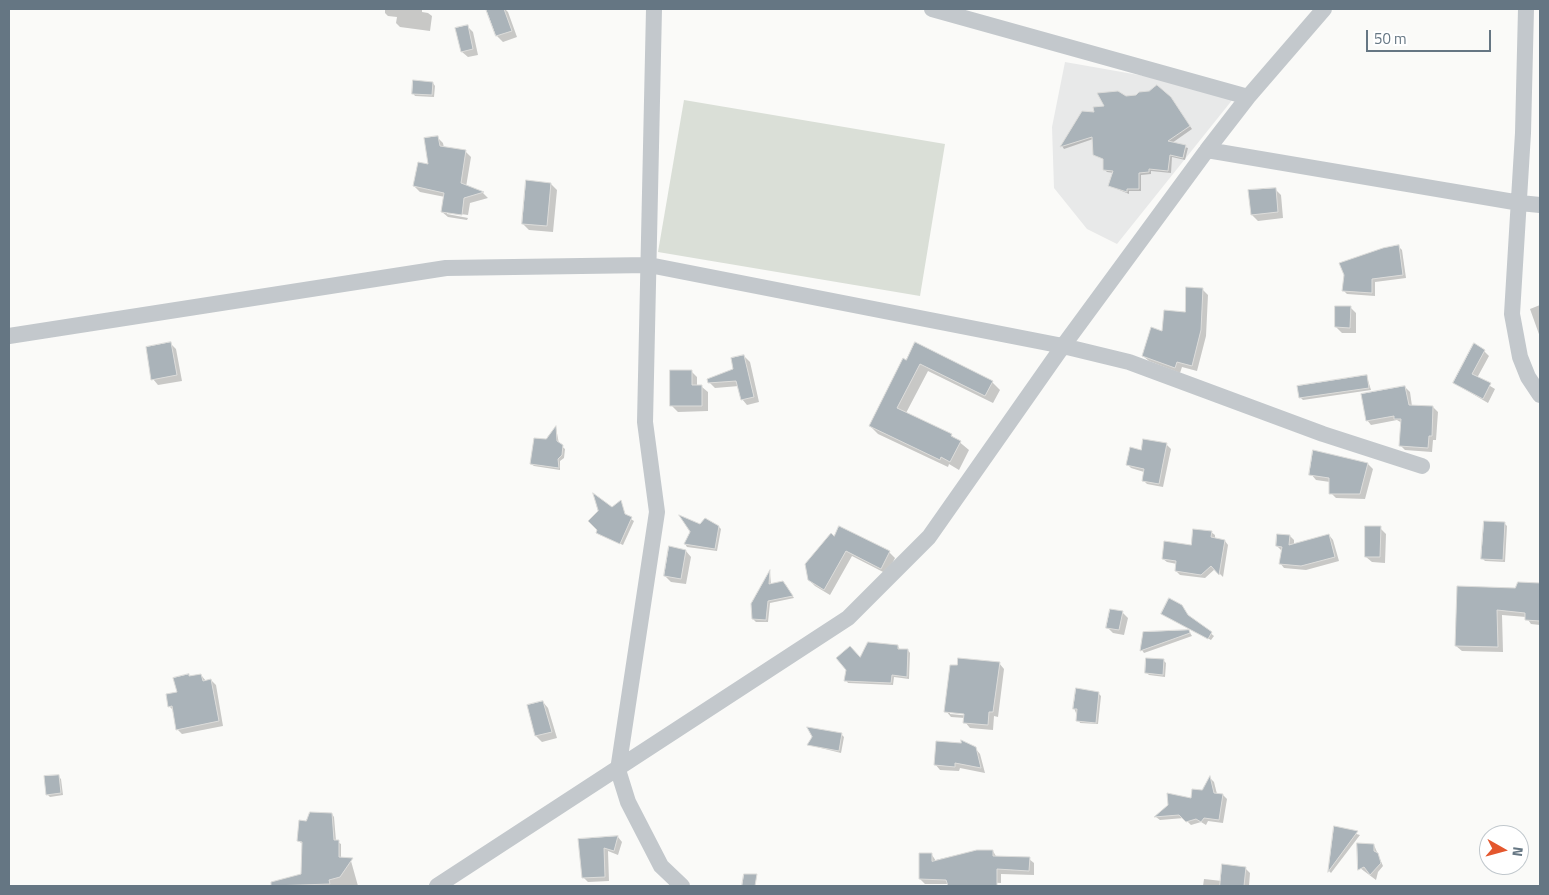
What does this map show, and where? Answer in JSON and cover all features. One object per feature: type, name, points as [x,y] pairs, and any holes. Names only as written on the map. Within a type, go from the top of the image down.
[{"type":"street","points":[[654,9],[645,422],[657,512],[618,770],[628,802],[661,866],[682,886]]},
{"type":"street","points":[[932,9],[1248,96]]},
{"type":"street","points":[[437,886],[618,770],[848,618],[929,537],[1063,346],[1207,150],[1248,96],[1324,9]]},
{"type":"street","points":[[1526,9],[1520,203],[1512,314],[1520,357],[1528,377],[1540,395]]},
{"type":"street","points":[[1207,150],[1540,205]]},
{"type":"street","points":[[9,336],[446,268],[649,265],[1063,346],[1129,362],[1323,434],[1422,466]]},
{"type":"shaded area","points":[[1065,62],[1173,81],[1233,99],[1117,244],[1087,229],[1054,188],[1052,127]]},
{"type":"shaded area","points":[[684,100],[945,144],[920,296],[658,252]]},
{"type":"building","points":[[486,9],[504,9],[512,31],[496,36]]},
{"type":"building","points":[[468,25],[473,49],[461,52],[455,28]]},
{"type":"building","points":[[413,80],[433,82],[432,95],[412,94]]},
{"type":"building","points":[[1157,85],[1171,97],[1190,126],[1168,141],[1186,145],[1183,158],[1170,155],[1168,171],[1149,169],[1149,172],[1139,173],[1139,189],[1127,189],[1127,192],[1108,186],[1113,171],[1103,170],[1103,159],[1093,155],[1092,137],[1060,147],[1082,111],[1094,112],[1093,107],[1104,106],[1097,93],[1118,91],[1126,96],[1136,95],[1139,92],[1149,91]]},
{"type":"building","points":[[438,136],[440,146],[466,150],[461,183],[484,192],[464,198],[462,215],[441,212],[444,193],[413,186],[418,162],[428,164],[424,138]]},
{"type":"building","points":[[526,180],[551,183],[547,226],[522,224]]},
{"type":"building","points":[[1276,188],[1278,212],[1251,215],[1248,190]]},
{"type":"building","points":[[1399,245],[1403,275],[1372,279],[1372,293],[1342,291],[1344,275],[1339,263],[1383,248]]},
{"type":"building","points":[[1186,287],[1203,288],[1201,330],[1192,366],[1177,362],[1175,368],[1142,356],[1151,327],[1162,331],[1164,310],[1185,312]]},
{"type":"building","points":[[1335,306],[1351,306],[1350,328],[1335,327]]},
{"type":"building","points":[[171,342],[177,375],[151,380],[146,347]]},
{"type":"building","points":[[915,342],[993,381],[985,396],[920,364],[897,408],[952,434],[951,436],[961,441],[950,462],[941,457],[940,460],[869,426],[903,358],[906,360]]},
{"type":"building","points":[[1474,343],[1485,350],[1472,374],[1491,383],[1483,399],[1453,383]]},
{"type":"building","points":[[744,355],[754,397],[741,400],[736,381],[708,383],[707,379],[733,369],[731,358]]},
{"type":"building","points":[[670,370],[692,370],[692,385],[702,385],[702,406],[670,406]]},
{"type":"building","points":[[1367,375],[1369,388],[1299,398],[1297,386]]},
{"type":"building","points":[[1405,386],[1409,405],[1433,406],[1432,436],[1429,436],[1428,448],[1399,446],[1401,419],[1394,419],[1394,416],[1366,421],[1361,394]]},
{"type":"building","points":[[556,426],[557,441],[563,445],[562,455],[558,459],[559,468],[530,464],[534,438],[546,439]]},
{"type":"building","points":[[1143,439],[1167,443],[1159,484],[1142,481],[1144,469],[1126,465],[1130,447],[1141,450]]},
{"type":"building","points":[[1313,450],[1368,463],[1360,494],[1329,494],[1329,478],[1309,475]]},
{"type":"building","points":[[593,493],[612,507],[621,500],[625,514],[632,517],[620,544],[596,533],[597,530],[588,521],[598,511]]},
{"type":"building","points":[[679,515],[700,524],[705,518],[719,526],[715,549],[684,544],[690,532]]},
{"type":"building","points":[[1484,521],[1505,522],[1503,560],[1481,559]]},
{"type":"building","points":[[839,526],[890,551],[881,569],[846,551],[824,590],[808,580],[805,564],[831,533],[834,536]]},
{"type":"building","points":[[1365,526],[1381,526],[1380,557],[1365,557]]},
{"type":"building","points":[[1193,529],[1212,531],[1211,537],[1225,540],[1219,575],[1211,566],[1201,575],[1175,571],[1176,561],[1162,559],[1164,541],[1191,545]]},
{"type":"building","points":[[1277,534],[1290,535],[1289,545],[1329,534],[1335,557],[1301,566],[1279,564],[1282,547],[1276,546]]},
{"type":"building","points":[[669,546],[686,550],[681,579],[664,576]]},
{"type":"building","points":[[770,570],[769,584],[783,581],[793,596],[768,601],[766,620],[752,619],[751,604]]},
{"type":"building","points":[[1518,582],[1540,583],[1540,621],[1525,620],[1525,613],[1497,610],[1498,647],[1455,646],[1457,586],[1515,588]]},
{"type":"building","points":[[1169,598],[1182,605],[1188,615],[1212,632],[1208,639],[1161,614]]},
{"type":"building","points":[[1110,609],[1123,611],[1119,630],[1106,628]]},
{"type":"building","points":[[1189,630],[1190,633],[1140,651],[1143,632]]},
{"type":"building","points":[[868,642],[898,645],[898,649],[908,649],[907,677],[892,675],[891,683],[844,681],[846,670],[836,658],[850,646],[860,657]]},
{"type":"building","points":[[958,658],[1000,662],[993,712],[989,712],[988,725],[963,723],[964,714],[944,712],[950,665],[957,665]]},
{"type":"building","points":[[1146,658],[1164,659],[1163,675],[1145,673]]},
{"type":"building","points":[[189,674],[189,676],[201,674],[203,681],[211,679],[219,721],[176,730],[172,706],[168,707],[166,694],[177,692],[173,678]]},
{"type":"building","points":[[1076,688],[1099,692],[1096,723],[1076,721],[1077,709],[1073,709]]},
{"type":"building","points":[[543,701],[552,732],[535,736],[527,705]]},
{"type":"building","points":[[807,727],[842,733],[839,751],[807,745],[812,737]]},
{"type":"building","points":[[961,740],[976,747],[981,768],[955,763],[955,767],[934,765],[936,741],[961,743]]},
{"type":"building","points":[[59,775],[61,793],[46,795],[44,776]]},
{"type":"building","points":[[1210,776],[1214,793],[1223,794],[1219,820],[1204,818],[1201,822],[1196,819],[1186,822],[1179,815],[1154,817],[1168,805],[1167,793],[1191,798],[1192,789],[1202,790]]},
{"type":"building","points":[[310,812],[332,813],[334,840],[339,840],[339,857],[353,858],[340,877],[329,880],[330,884],[271,886],[271,882],[301,874],[302,842],[297,841],[299,820],[306,821]]},
{"type":"building","points":[[1334,826],[1358,831],[1328,872]]},
{"type":"building","points":[[618,836],[614,851],[604,848],[605,877],[582,878],[578,839]]},
{"type":"building","points":[[1357,843],[1374,844],[1374,851],[1378,853],[1381,863],[1370,875],[1364,867],[1358,870]]},
{"type":"building","points":[[977,850],[993,850],[993,856],[1030,857],[1029,871],[997,869],[997,886],[948,886],[946,880],[919,879],[919,853],[932,853],[932,861]]},
{"type":"building","points":[[1222,864],[1246,867],[1244,886],[1220,886]]},
{"type":"building","points":[[744,874],[757,874],[755,886],[742,886]]}]
